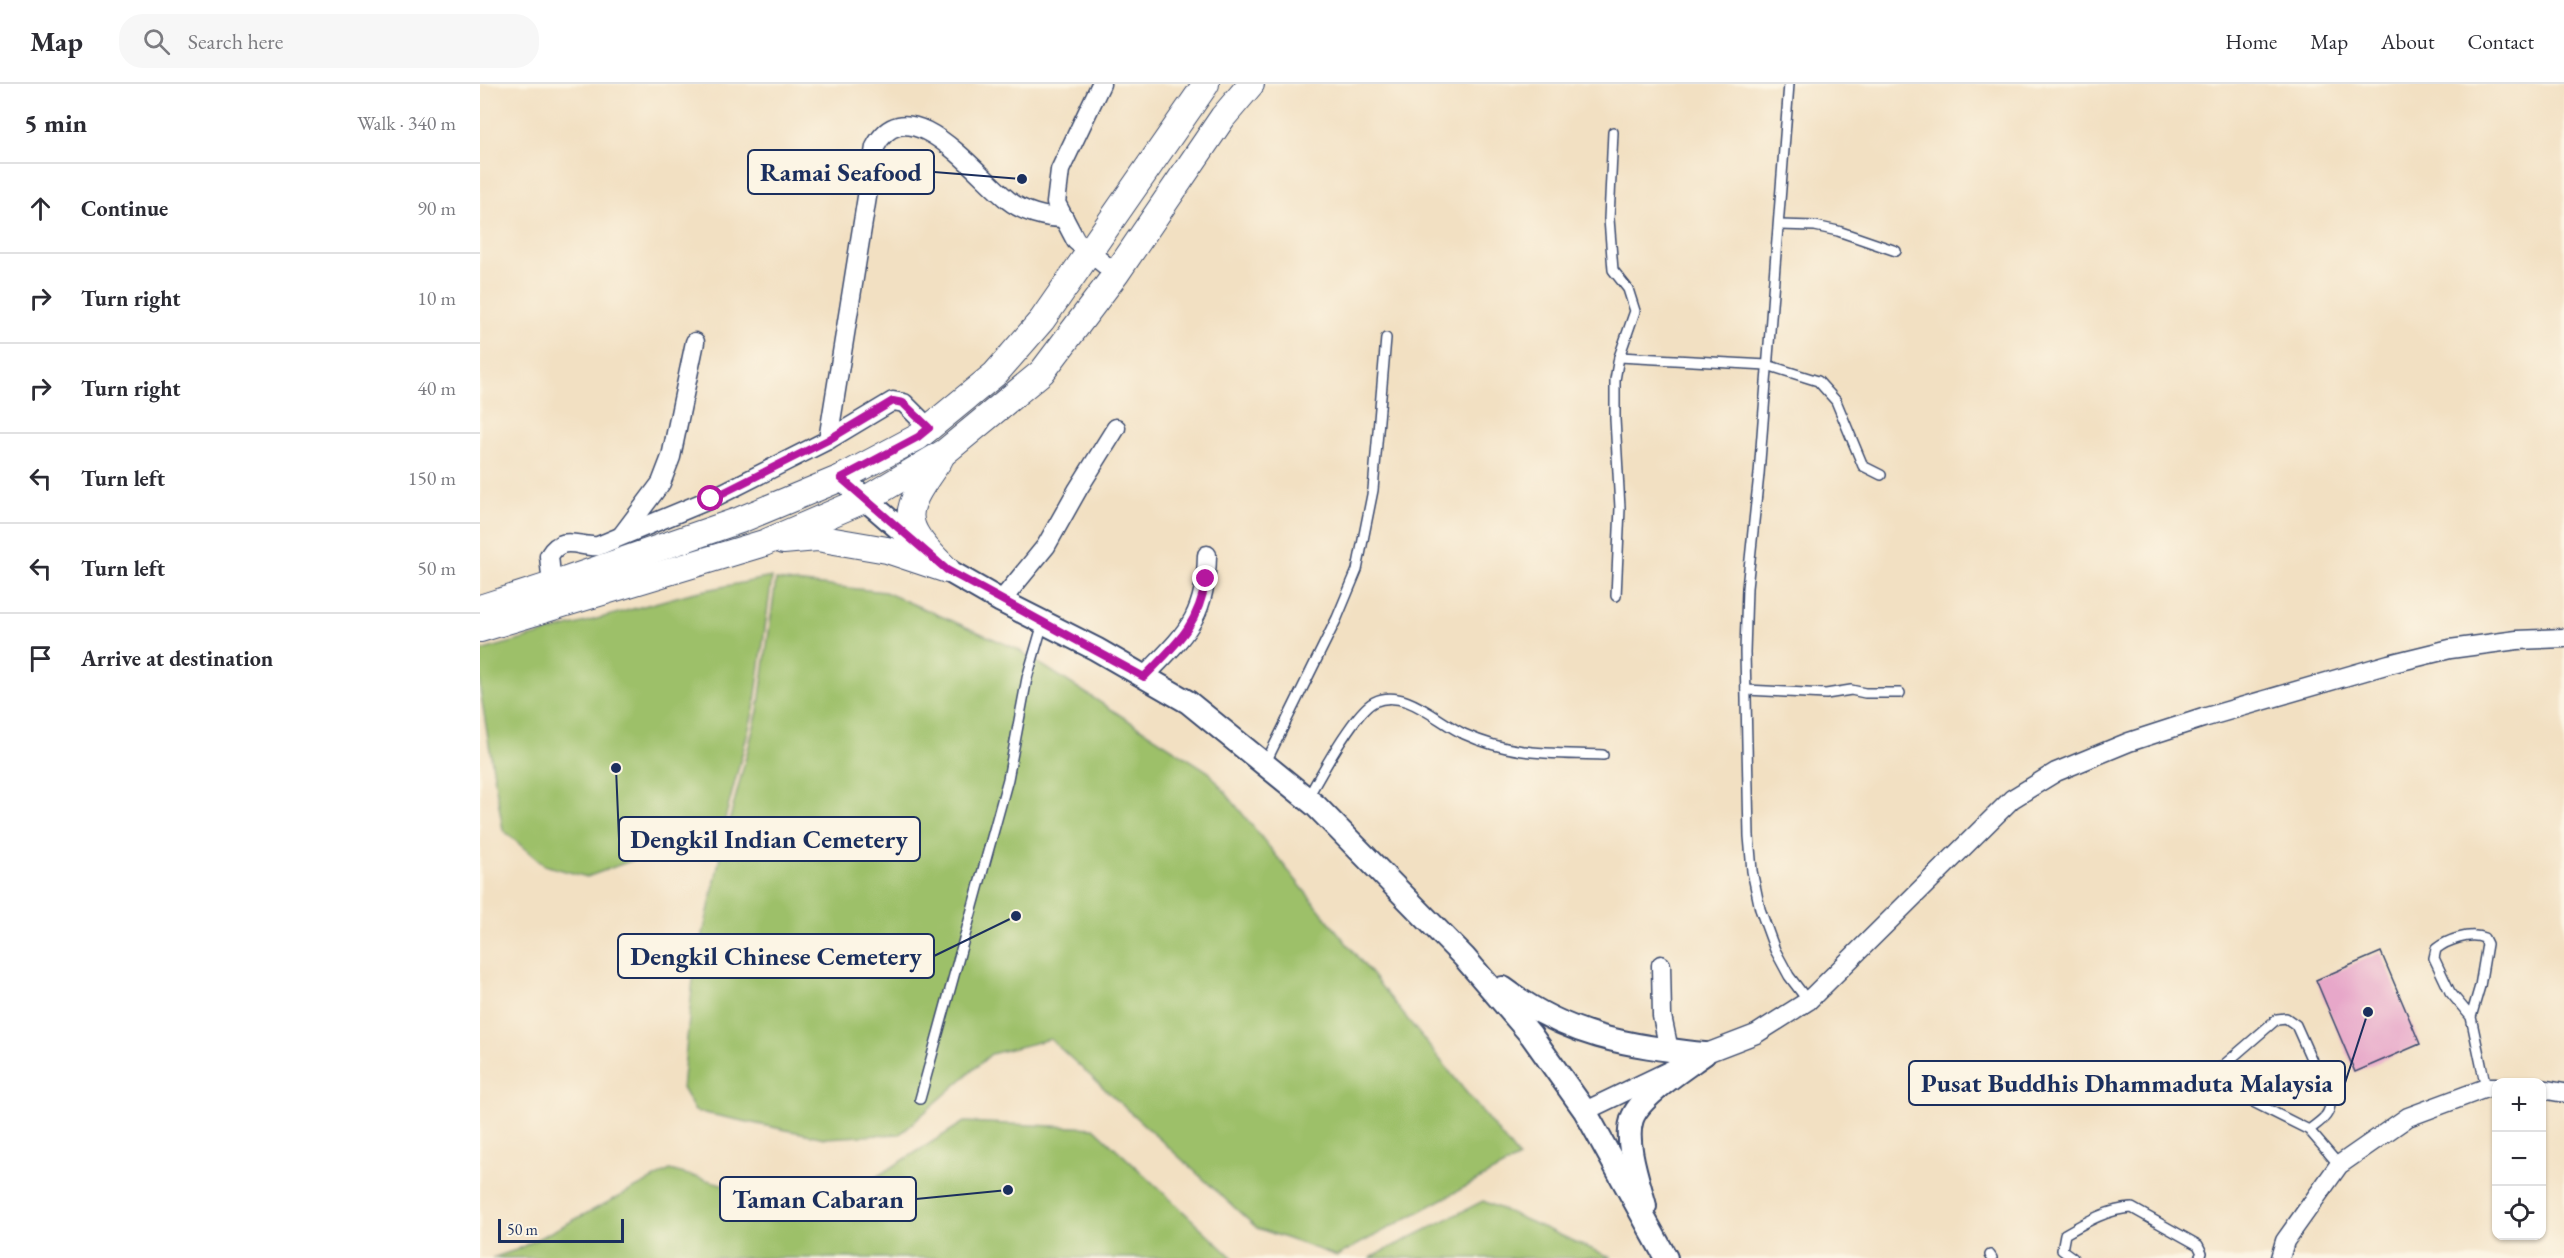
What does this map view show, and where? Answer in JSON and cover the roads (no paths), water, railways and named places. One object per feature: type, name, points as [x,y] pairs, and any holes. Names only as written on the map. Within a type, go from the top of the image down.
[{"type":"main road","points":[[480,608],[740,520],[841,478],[918,437],[995,374],[1042,320],[1206,84]]},
{"type":"main road","points":[[480,629],[764,543],[866,499],[945,452],[1042,372],[1116,274],[1222,117],[1251,84]]},
{"type":"main road","points":[[945,452],[913,496],[910,509],[911,522],[921,544],[947,570]]},
{"type":"main road","points":[[764,543],[817,538],[887,550],[947,570]]},
{"type":"street","points":[[1101,84],[1060,170],[1056,203],[1076,241],[1116,274]]},
{"type":"street","points":[[828,440],[875,147],[887,124],[896,117],[922,121],[958,147],[1008,201],[1046,218],[1064,218]]},
{"type":"street","points":[[621,537],[661,483],[671,457],[695,342]]},
{"type":"street","points":[[552,585],[549,566],[551,551],[567,543],[581,543],[591,547],[621,537],[711,499],[828,440],[893,401],[903,403],[929,428]]},
{"type":"street","points":[[1000,601],[1046,546],[1077,489],[1116,429]]},
{"type":"street","points":[[841,478],[947,570],[1188,702],[1307,799],[1464,957],[1531,1035],[1585,1111],[1666,1258]]},
{"type":"street","points":[[582,574],[592,553],[591,547]]},
{"type":"street","points":[[1144,677],[1191,627],[1204,596],[1207,555]]},
{"type":"street","points":[[1585,1111],[1704,1054],[1756,1034],[1808,1001],[2012,799],[2056,772],[2129,742],[2203,718],[2389,664],[2461,648],[2517,640],[2564,638]]},
{"type":"street","points":[[1464,957],[1522,1003],[1553,1021],[1623,1043],[1704,1054]]},
{"type":"street","points":[[1661,965],[1662,1016],[1669,1050]]},
{"type":"street","points":[[1651,1231],[1630,1140],[1632,1118],[1647,1097],[1704,1054]]},
{"type":"street","points":[[2280,1258],[2285,1241],[2340,1165],[2408,1117],[2491,1088]]},
{"type":"street","points":[[2546,1090],[2564,1093]]},
{"type":"lane","points":[[1789,84],[1760,474],[1747,588],[1746,690],[1749,836],[1752,871],[1760,909],[1775,950],[1789,976],[1808,1001]]},
{"type":"lane","points":[[1613,132],[1609,219],[1613,270],[1628,289],[1635,311],[1619,357],[1615,380],[1620,508],[1617,596]]},
{"type":"lane","points":[[1779,225],[1815,226],[1838,231],[1896,251]]},
{"type":"lane","points":[[1264,764],[1337,618],[1357,570],[1372,490],[1386,338]]},
{"type":"lane","points":[[1619,357],[1767,364],[1818,381],[1836,401],[1863,466],[1881,475]]},
{"type":"lane","points":[[920,1099],[1008,779],[1027,678],[1043,623]]},
{"type":"lane","points":[[1746,690],[1826,694],[1851,690],[1865,693],[1900,693]]},
{"type":"lane","points":[[1307,799],[1342,739],[1372,703],[1389,697],[1407,700],[1462,733],[1495,747],[1519,753],[1602,755]]},
{"type":"lane","points":[[2471,1017],[2480,986],[2487,944],[2484,938],[2477,935],[2444,942],[2436,949],[2434,958],[2450,992],[2471,1017],[2491,1088]]},
{"type":"lane","points":[[2309,1130],[2328,1115],[2331,1109],[2330,1101],[2296,1025],[2286,1018],[2277,1019],[2218,1070],[2216,1078],[2219,1085],[2309,1130],[2340,1165]]},
{"type":"lane","points":[[2073,1258],[2062,1250],[2065,1234],[2092,1218],[2123,1208],[2132,1208],[2198,1245],[2202,1253],[2199,1258]]},
{"type":"place","name":"Ramai Seafood","points":[[1022,179]]},
{"type":"place","name":"Dengkil Indian Cemetery","points":[[616,768]]},
{"type":"place","name":"Dengkil Chinese Cemetery","points":[[1016,916]]},
{"type":"place","name":"Pusat Buddhis Dhammaduta Malaysia","points":[[2368,1012]]},
{"type":"place","name":"Taman Cabaran","points":[[1008,1190]]}]
